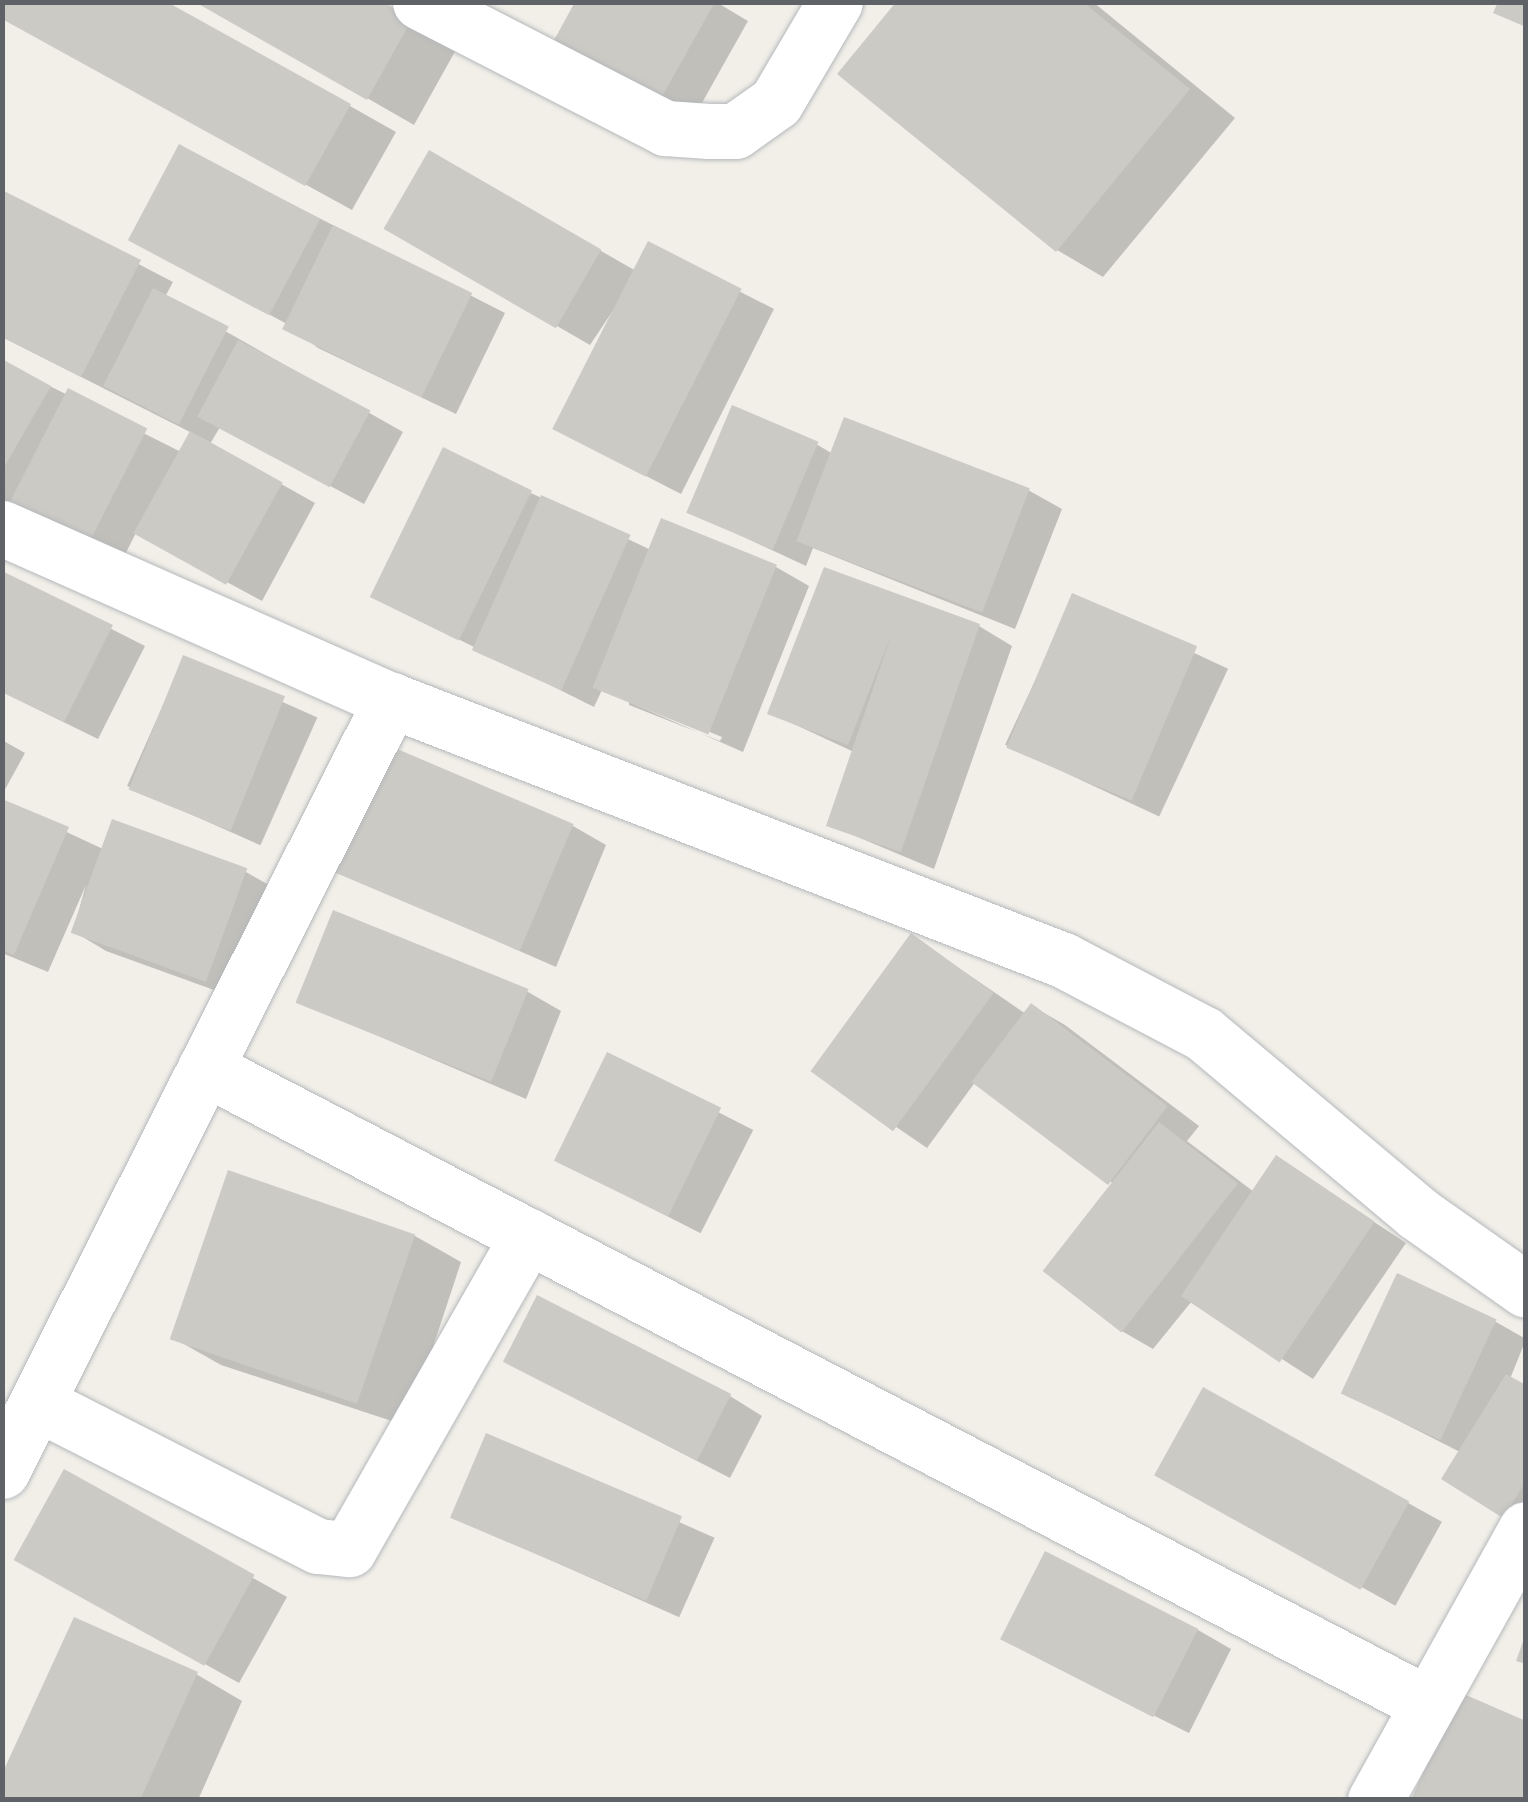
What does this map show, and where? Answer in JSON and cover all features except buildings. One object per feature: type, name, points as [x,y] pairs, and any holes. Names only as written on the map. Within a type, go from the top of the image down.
[{"type":"street","points":[[420,2],[664,128],[708,132],[736,130],[776,102],[835,2]]},
{"type":"street","points":[[2,528],[391,700],[1064,960],[1204,1034],[1417,1212],[1526,1290]]},
{"type":"street","points":[[2,1471],[391,700]]},
{"type":"street","points":[[206,1068],[1428,1704]]},
{"type":"street","points":[[37,1403],[318,1546],[349,1549],[528,1235]]},
{"type":"street","points":[[1375,1800],[1526,1529]]}]
